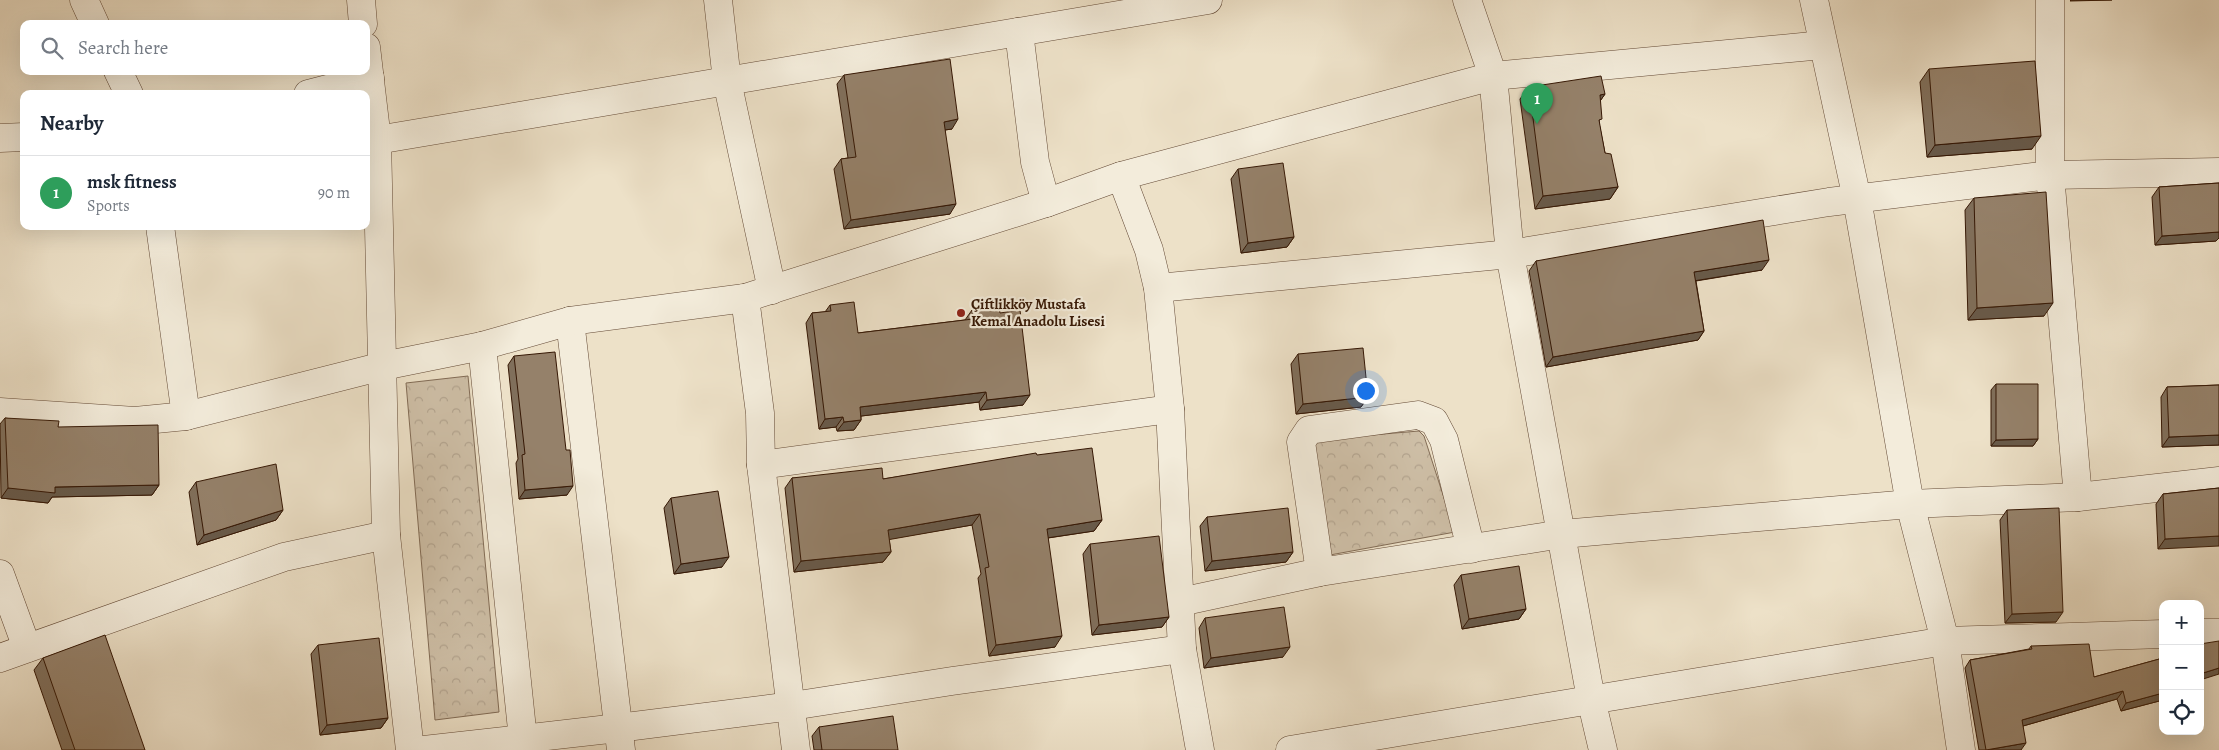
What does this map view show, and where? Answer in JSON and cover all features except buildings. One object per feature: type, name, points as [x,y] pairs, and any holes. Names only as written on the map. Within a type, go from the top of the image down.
[{"type":"street","points":[[84,0],[93,20]]},
{"type":"street","points":[[361,0],[364,20]]},
{"type":"street","points":[[718,0],[727,81],[772,290]]},
{"type":"street","points":[[377,140],[1208,0]]},
{"type":"street","points":[[1467,0],[1494,76],[1510,254],[1591,699],[1603,750]]},
{"type":"street","points":[[1814,0],[1857,199],[1910,504],[1945,642],[1962,750]]},
{"type":"street","points":[[2050,0],[2050,175],[2078,497]]},
{"type":"street","points":[[1019,32],[1035,162],[1046,202]]},
{"type":"street","points":[[0,412],[135,421],[186,416],[383,366],[482,346],[570,321],[745,298],[1046,202],[1121,176],[1494,76],[1823,45]]},
{"type":"street","points":[[120,75],[127,90]]},
{"type":"street","points":[[370,75],[377,140],[386,535],[410,750]]},
{"type":"street","points":[[324,90],[370,78]]},
{"type":"street","points":[[0,138],[20,137]]},
{"type":"street","points":[[1158,288],[1510,254],[1829,202],[2050,175],[2219,172]]},
{"type":"street","points":[[1121,176],[1148,250],[1158,288],[1170,409],[1182,649],[1200,750]]},
{"type":"street","points":[[161,230],[186,416]]},
{"type":"street","points":[[745,298],[760,413],[761,465],[796,750]]},
{"type":"street","points":[[570,321],[619,739]]},
{"type":"street","points":[[482,346],[523,739]]},
{"type":"street","points":[[761,465],[1170,409]]},
{"type":"street","points":[[1320,572],[1301,442],[1309,430],[1418,415],[1434,421],[1444,440],[1471,549]]},
{"type":"street","points":[[1180,602],[1320,572],[1562,534],[1910,504],[2078,497],[2219,481]]},
{"type":"street","points":[[0,658],[284,557],[386,535]]},
{"type":"street","points":[[0,574],[26,648]]},
{"type":"street","points":[[2204,633],[2219,633]]},
{"type":"street","points":[[1290,750],[1945,642],[2159,634]]},
{"type":"street","points":[[424,750],[523,739],[619,739],[792,706],[952,681],[1182,649]]},
{"type":"green space","points":[[468,376],[499,712],[435,720],[406,383]]},
{"type":"green space","points":[[1419,431],[1424,436],[1455,532],[1330,555],[1312,440]]},
{"type":"place","name":"msk fitness","points":[[1537,124]]},
{"type":"place","name":"Çiftlikköy Mustafa Kemal Anadolu Lisesi","points":[[961,313]]}]
